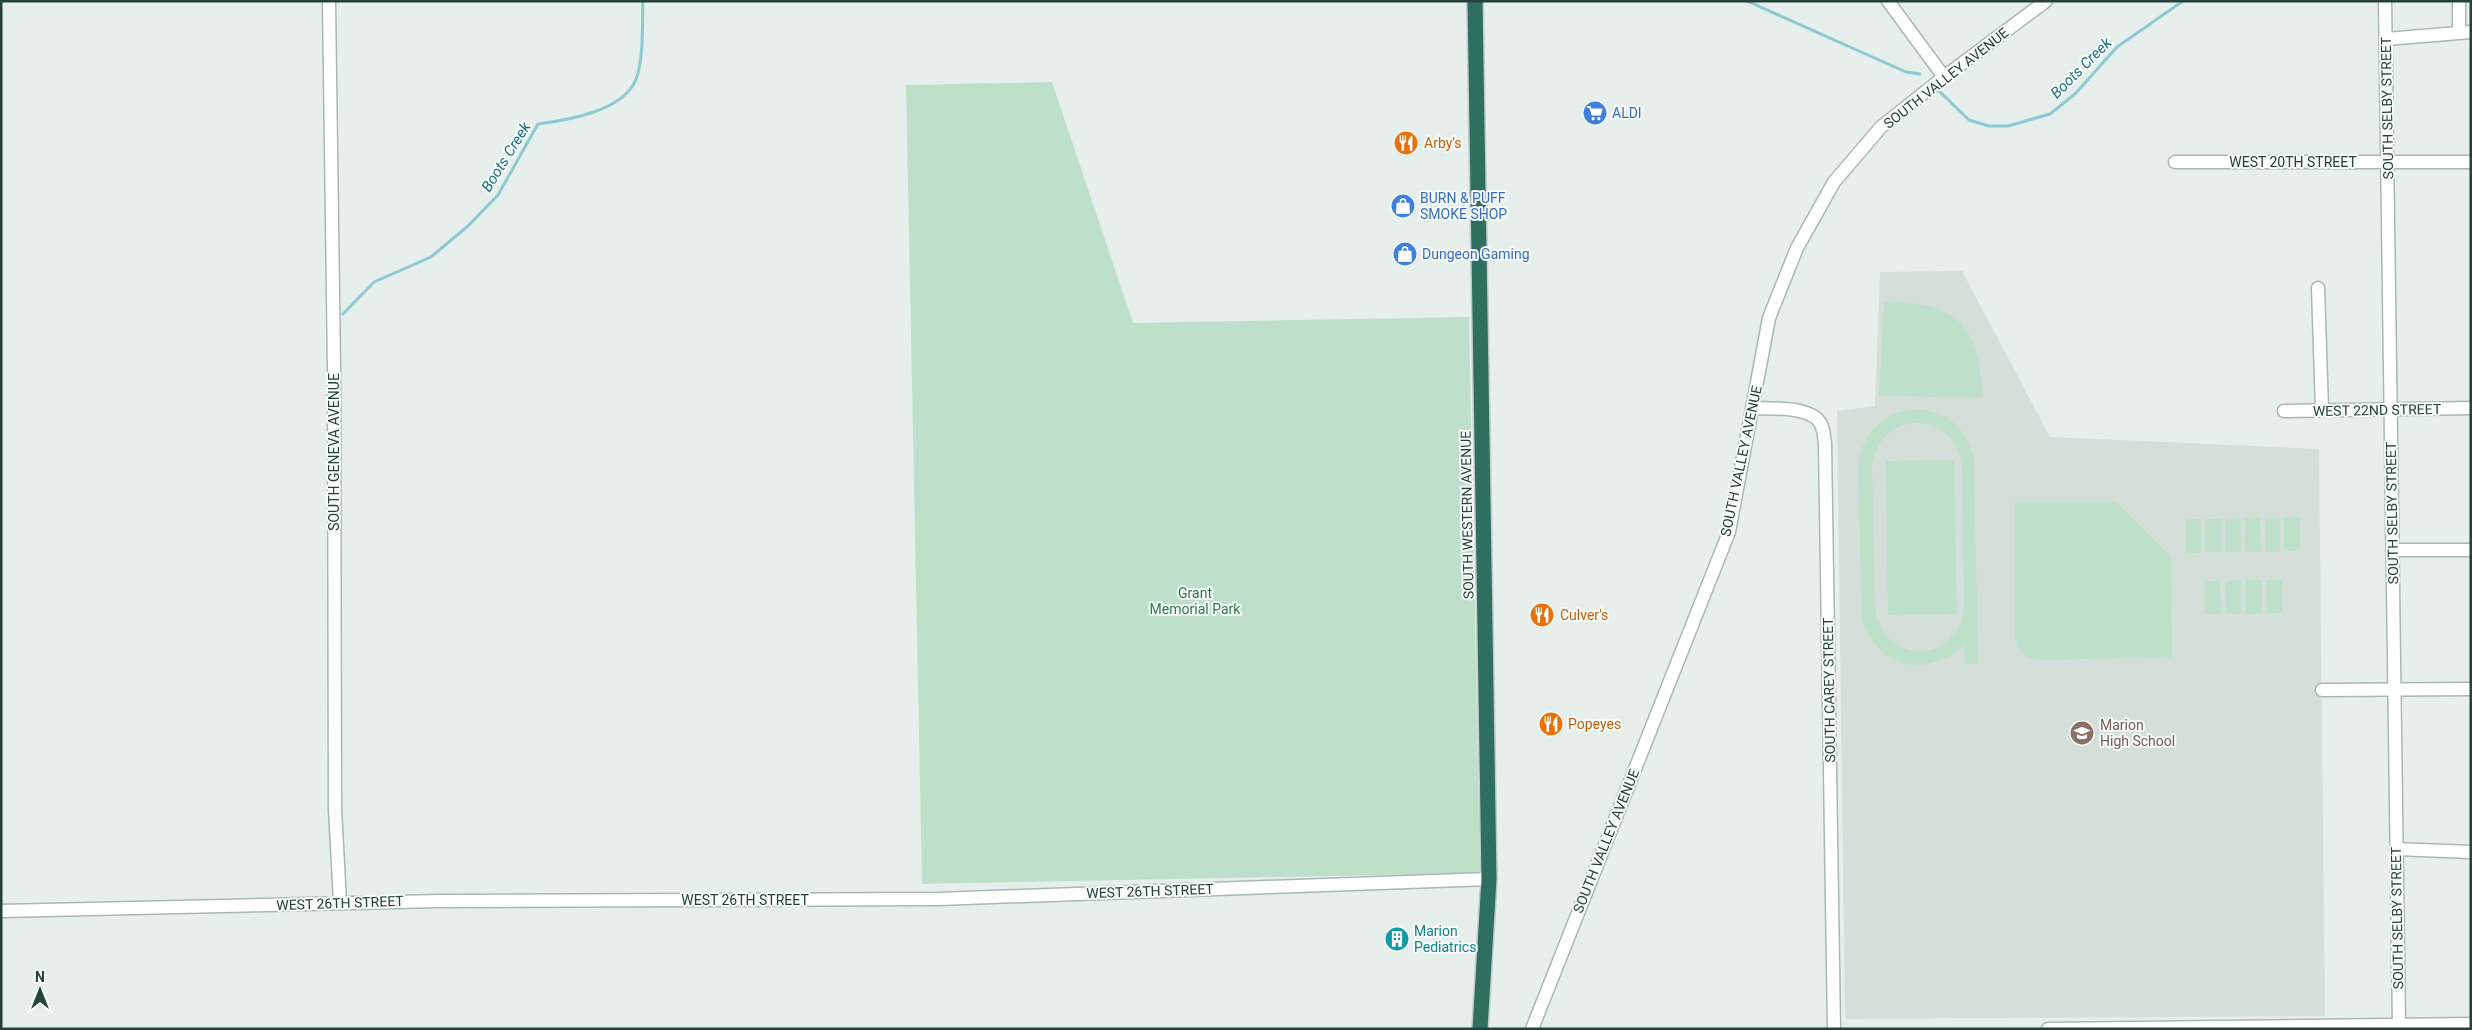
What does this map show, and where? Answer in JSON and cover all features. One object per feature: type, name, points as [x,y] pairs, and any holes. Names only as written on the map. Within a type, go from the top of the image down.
[{"type":"highway","name":"SOUTH WESTERN AVENUE","points":[[1475,1],[1489,879],[1480,1029]]},
{"type":"street","name":"SOUTH GENEVA AVENUE","points":[[329,1],[334,368],[335,800],[340,902]]},
{"type":"street","points":[[1888,1],[1944,76]]},
{"type":"street","name":"SOUTH VALLEY AVENUE","points":[[1532,1029],[1729,532],[1769,318],[1797,248],[1834,182],[1881,128],[1944,76],[2046,1]]},
{"type":"street","name":"SOUTH SELBY STREET","points":[[2385,1],[2399,1025]]},
{"type":"street","points":[[2386,39],[2465,32],[2459,1]]},
{"type":"street","name":"WEST 20TH STREET","points":[[2175,162],[2471,162]]},
{"type":"street","points":[[2318,288],[2322,410]]},
{"type":"street","name":"SOUTH CAREY STREET","points":[[1753,408],[1794,409],[1811,414],[1822,425],[1825,442],[1834,1029]]},
{"type":"street","name":"WEST 22ND STREET","points":[[2284,411],[2471,408]]},
{"type":"street","points":[[2392,550],[2471,550]]},
{"type":"street","points":[[2322,690],[2471,689]]},
{"type":"street","points":[[2396,849],[2471,852]]},
{"type":"street","name":"WEST 26TH STREET","points":[[1,911],[340,902],[938,899],[1489,879]]},
{"type":"street","points":[[2048,1029],[2471,1024]]},
{"type":"shaded area","name":"Marion High School","points":[[1962,271],[2050,437],[2319,449],[2325,1016],[1845,1019],[1837,411],[1875,406],[1880,272]]},
{"type":"green space","name":"Grant Memorial Park","points":[[1052,82],[1133,323],[1469,317],[1480,873],[922,884],[906,85]]},
{"type":"green space","points":[[1884,302],[1910,303],[1930,307],[1947,313],[1960,322],[1969,335],[1976,352],[1983,398],[1879,396]]},
{"type":"green space","points":[[1927,410],[1946,417],[1960,430],[1971,447],[1974,458],[1978,664],[1965,664],[1964,645],[1950,656],[1935,663],[1920,665],[1905,663],[1891,658],[1879,648],[1869,635],[1862,618],[1858,468],[1860,456],[1864,445],[1875,427],[1883,420],[1904,411]],"holes":[[[1907,424],[1925,424],[1941,430],[1953,442],[1962,466],[1964,606],[1960,625],[1950,639],[1936,648],[1920,651],[1905,648],[1891,640],[1880,626],[1875,607],[1872,468],[1873,459],[1880,443],[1891,432]]]},
{"type":"green space","points":[[1954,460],[1957,614],[1888,615],[1886,461]]},
{"type":"green space","points":[[2015,502],[2116,502],[2171,557],[2172,657],[2041,660],[2029,658],[2017,649],[2015,633]]},
{"type":"green space","points":[[2300,517],[2300,551],[2284,551],[2284,518]]},
{"type":"green space","points":[[2240,518],[2241,552],[2225,552],[2225,519]]},
{"type":"green space","points":[[2245,518],[2260,518],[2261,552],[2245,552]]},
{"type":"green space","points":[[2265,518],[2280,518],[2280,552],[2265,552]]},
{"type":"green space","points":[[2186,519],[2201,519],[2201,553],[2186,553]]},
{"type":"green space","points":[[2205,519],[2221,519],[2221,552],[2205,552]]},
{"type":"green space","points":[[2241,580],[2241,614],[2226,614],[2225,581]]},
{"type":"green space","points":[[2246,580],[2262,580],[2262,614],[2246,614]]},
{"type":"green space","points":[[2266,580],[2282,580],[2282,613],[2267,613]]},
{"type":"green space","points":[[2205,581],[2220,581],[2221,614],[2205,614]]},
{"type":"waterway","name":"Boots Creek","points":[[343,314],[374,282],[431,257],[468,226],[498,195],[538,124],[564,120],[594,112],[620,99],[630,90],[639,71],[643,1]]},
{"type":"waterway","name":"Boots Creek","points":[[1747,1],[1906,72],[1920,74]]},
{"type":"waterway","name":"Boots Creek","points":[[1939,91],[1969,120],[1989,126],[2008,126],[2050,114],[2075,94],[2117,47],[2183,1]]},
{"type":"place","name":"ALDI","points":[[1595,113]]},
{"type":"place","name":"Arby's","points":[[1406,143]]},
{"type":"place","name":"BURN & PUFF SMOKE SHOP","points":[[1403,206]]},
{"type":"place","name":"Dungeon Gaming","points":[[1405,254]]},
{"type":"place","name":"Culver's","points":[[1542,615]]},
{"type":"place","name":"Popeyes","points":[[1551,724]]},
{"type":"place","name":"Marion High School","points":[[2082,733]]},
{"type":"place","name":"Marion Pediatrics","points":[[1397,939]]}]
